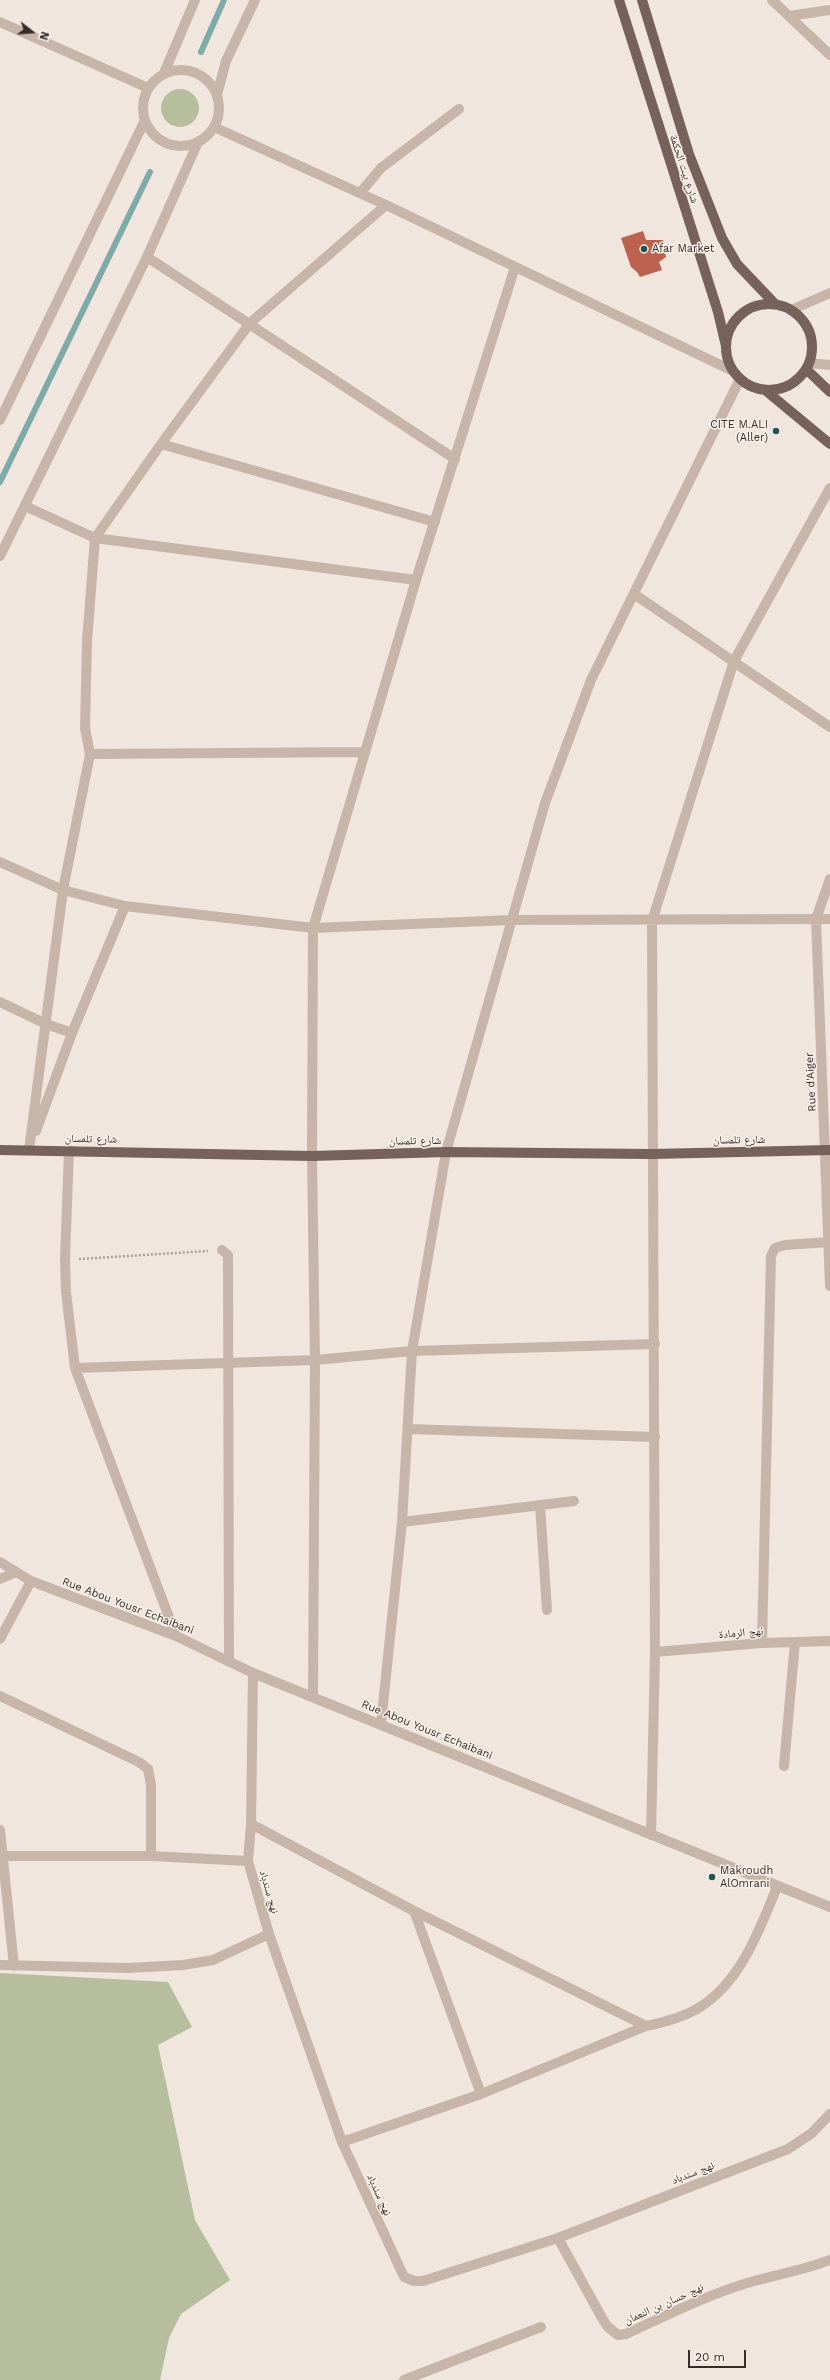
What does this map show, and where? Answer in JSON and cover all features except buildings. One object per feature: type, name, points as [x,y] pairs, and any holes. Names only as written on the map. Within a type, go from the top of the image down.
[{"type":"main road","name":"شارع بيت الحكمة","points":[[619,0],[718,312],[728,359],[733,372],[752,387],[765,390],[781,389],[795,381],[808,366],[812,343],[805,324],[791,310],[775,304],[738,264],[722,238],[689,154],[642,0]]},
{"type":"main road","points":[[726,346],[729,332],[741,315],[760,305],[775,304]]},
{"type":"main road","points":[[808,366],[830,392]]},
{"type":"main road","name":"شارع بيت الحكمة","points":[[765,390],[830,444]]},
{"type":"main road","name":"شارع تلمسان","points":[[0,1150],[69,1150],[312,1156],[446,1152],[652,1154],[828,1150]]},
{"type":"street","points":[[195,0],[164,73],[148,88],[143,109],[145,120],[153,134],[166,143],[188,145],[198,142]]},
{"type":"street","points":[[217,96],[226,61],[256,0]]},
{"type":"street","points":[[772,0],[830,56]]},
{"type":"street","points":[[789,16],[830,10]]},
{"type":"street","points":[[0,22],[148,88]]},
{"type":"street","points":[[0,556],[147,257],[198,142],[214,127],[219,106],[217,96],[205,78],[196,72],[180,70],[164,73]]},
{"type":"street","points":[[360,193],[381,168],[459,109]]},
{"type":"street","points":[[0,420],[145,120]]},
{"type":"street","points":[[214,127],[386,205],[733,372]]},
{"type":"street","points":[[29,1150],[63,890],[90,754],[85,728],[87,641],[95,538],[161,444],[250,323],[386,205]]},
{"type":"street","points":[[147,257],[250,323],[455,459]]},
{"type":"street","points":[[313,1696],[315,1360],[312,1156],[313,928],[416,580],[515,267]]},
{"type":"street","points":[[791,310],[830,293]]},
{"type":"street","points":[[808,366],[830,365]]},
{"type":"street","points":[[381,1724],[402,1522],[412,1351],[446,1152],[547,796],[591,680],[740,379]]},
{"type":"street","points":[[161,444],[435,522]]},
{"type":"street","points":[[650,1835],[655,1652],[655,1344],[652,1154],[652,921],[734,661],[830,488]]},
{"type":"street","points":[[25,506],[95,538],[416,580]]},
{"type":"street","points":[[634,594],[830,728]]},
{"type":"street","points":[[90,754],[365,752]]},
{"type":"street","points":[[0,862],[63,890],[125,906],[313,928],[512,920],[652,921],[830,919]]},
{"type":"street","name":"Rue d'Aiger","points":[[830,879],[816,919],[828,1150],[830,1286]]},
{"type":"street","points":[[29,1150],[72,1033],[125,906]]},
{"type":"street","points":[[0,1002],[46,1024],[72,1033]]},
{"type":"street","points":[[69,1150],[65,1260],[66,1292],[75,1368],[176,1636]]},
{"type":"street","points":[[762,1643],[771,1256],[775,1248],[785,1245],[829,1242]]},
{"type":"street","points":[[222,1250],[228,1255],[230,1361],[229,1662]]},
{"type":"street","points":[[75,1368],[230,1361],[315,1360],[412,1351],[655,1344]]},
{"type":"street","points":[[408,1429],[655,1437]]},
{"type":"street","points":[[402,1522],[574,1501]]},
{"type":"street","points":[[540,1505],[547,1610]]},
{"type":"street","name":"Rue Abou Yousr Echaibani","points":[[0,1562],[32,1581],[176,1636],[253,1673],[313,1696],[777,1887],[830,1907]]},
{"type":"street","points":[[0,1579],[16,1572]]},
{"type":"street","points":[[0,1639],[32,1581]]},
{"type":"street","name":"نهج الرمادة","points":[[655,1652],[762,1643],[830,1641]]},
{"type":"street","points":[[784,1766],[795,1642]]},
{"type":"street","name":"نهج سندباد","points":[[253,1673],[251,1824],[248,1861],[269,1934],[342,2142],[401,2274],[407,2279],[423,2281],[558,2238],[788,2149],[812,2133],[830,2114]]},
{"type":"street","points":[[0,1696],[139,1762],[148,1769],[152,1785],[150,1856]]},
{"type":"street","points":[[251,1824],[414,1911],[646,2026]]},
{"type":"street","points":[[0,1830],[14,1966]]},
{"type":"street","points":[[3,1856],[150,1856],[248,1861]]},
{"type":"street","points":[[342,2142],[481,2094],[646,2026],[669,2021],[706,2004],[733,1976],[756,1939],[777,1887]]},
{"type":"street","points":[[414,1911],[481,2094]]},
{"type":"street","points":[[0,1965],[128,1968],[183,1965],[213,1960],[269,1934]]},
{"type":"street","name":"نهج حسان بن النعمان","points":[[558,2238],[602,2318],[608,2327],[618,2335],[626,2334],[677,2310],[727,2290],[808,2269],[830,2260]]},
{"type":"street","points":[[404,2380],[541,2327]]},
{"type":"path","points":[[65,1260],[222,1250]]},
{"type":"green space","points":[[180,89],[190,92],[196,98],[199,108],[196,118],[190,124],[180,127],[170,124],[164,118],[161,108],[164,98],[170,92]]},
{"type":"green space","points":[[0,1973],[168,1982],[192,2027],[158,2045],[195,2220],[230,2280],[181,2314],[169,2338],[160,2380],[0,2380]]},
{"type":"waterway","points":[[201,52],[224,0]]},
{"type":"waterway","points":[[0,482],[150,172]]},
{"type":"place","name":"Afar Market","points":[[644,249]]},
{"type":"place","name":"CITE M.ALI (Aller)","points":[[776,431]]},
{"type":"place","name":"Makroudh AlOmrani","points":[[712,1877]]}]
